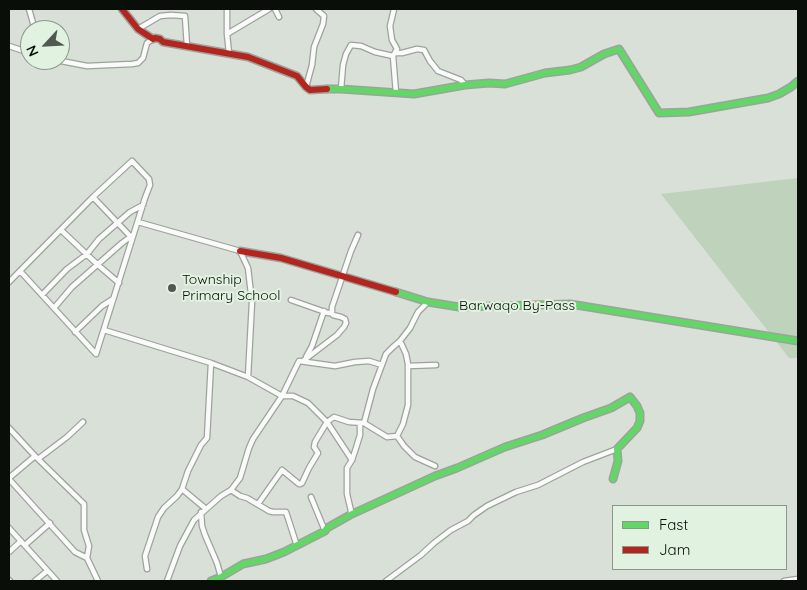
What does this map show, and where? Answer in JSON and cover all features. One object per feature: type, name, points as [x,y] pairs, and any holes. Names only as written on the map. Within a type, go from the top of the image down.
[{"type":"main road","points":[[122,9],[138,29],[153,39],[248,57],[290,72],[299,77],[310,90],[340,89],[414,94],[465,85],[505,84],[545,73],[580,67],[618,49],[659,112],[689,112],[768,98],[785,91],[798,81]]},
{"type":"main road","name":"Barwaqo By-Pass","points":[[240,251],[281,258],[428,302],[460,307],[570,304],[798,341]]},
{"type":"main road","points":[[211,581],[244,564],[297,546],[325,532],[327,528],[350,515],[435,476],[611,408],[630,397],[640,413],[640,421],[637,428],[617,449],[618,461],[613,479]]},
{"type":"street","points":[[227,9],[229,53]]},
{"type":"street","points":[[227,34],[269,9]]},
{"type":"street","points":[[275,9],[280,17]]},
{"type":"street","points":[[316,9],[324,16]]},
{"type":"street","points":[[306,87],[312,65],[314,47],[324,24],[324,16],[327,9]]},
{"type":"street","points":[[394,9],[390,26],[392,40],[397,49],[394,54],[396,93]]},
{"type":"street","points":[[138,29],[160,16],[171,14],[185,16],[187,46]]},
{"type":"street","points":[[70,63],[87,66],[138,63],[143,58],[147,43],[153,39]]},
{"type":"street","points":[[340,89],[343,65],[351,45],[362,46],[375,52],[394,54],[416,49],[424,50],[438,71],[461,80],[465,85]]},
{"type":"street","points":[[9,282],[93,197],[132,162],[150,181],[96,354],[20,271]]},
{"type":"street","points":[[93,197],[133,236]]},
{"type":"street","points":[[42,295],[67,269],[87,254],[99,239],[130,212],[144,205]]},
{"type":"street","points":[[138,222],[240,251],[248,268],[252,302],[248,376]]},
{"type":"street","points":[[61,230],[119,282]]},
{"type":"street","points":[[54,308],[72,287],[122,242],[133,236]]},
{"type":"street","points":[[332,313],[332,307],[342,276],[358,236]]},
{"type":"street","points":[[76,332],[102,306],[113,299]]},
{"type":"street","points":[[291,300],[332,313],[345,319],[346,323],[336,335],[304,360]]},
{"type":"street","points":[[350,515],[351,511],[347,494],[347,468],[352,460],[386,354],[400,342],[418,312],[428,302]]},
{"type":"street","points":[[304,360],[312,346],[324,311]]},
{"type":"street","points":[[104,330],[248,376],[282,396],[293,396],[308,403],[327,422],[352,460]]},
{"type":"street","points":[[397,436],[403,424],[408,405],[408,366],[406,354],[400,342]]},
{"type":"street","points":[[167,581],[174,561],[194,520],[221,496],[231,490],[240,478],[253,439],[282,396],[299,360],[335,366],[369,361],[382,365]]},
{"type":"street","points":[[147,569],[145,556],[158,518],[164,508],[177,496],[182,488],[201,445],[207,438],[211,363]]},
{"type":"street","points":[[408,366],[436,365]]},
{"type":"street","points":[[258,504],[282,470],[299,484],[302,483],[318,454],[314,446],[315,442],[327,422],[334,416],[344,421],[362,424],[387,437],[397,436]]},
{"type":"street","points":[[82,422],[67,437],[9,478],[75,552],[87,558]]},
{"type":"street","points":[[9,428],[36,458],[84,504],[84,530],[89,546],[87,558],[98,581]]},
{"type":"street","points":[[397,436],[415,457],[435,466]]},
{"type":"street","points":[[386,581],[434,543],[487,506],[516,492],[538,485],[583,462],[617,449]]},
{"type":"street","points":[[182,488],[203,511],[205,536],[221,577]]},
{"type":"street","points":[[231,490],[273,512],[286,512],[297,546]]},
{"type":"street","points":[[311,497],[325,532]]},
{"type":"street","points":[[9,552],[50,523]]},
{"type":"street","points":[[9,528],[57,581]]},
{"type":"street","points":[[35,581],[47,571]]},
{"type":"street","points":[[784,581],[798,579]]},
{"type":"green space","points":[[798,178],[798,358],[789,358],[661,194]]},
{"type":"traffic: fast","points":[[327,89],[414,94],[465,85],[505,84],[545,73],[581,67],[604,54],[619,49],[659,113],[689,112],[768,98],[779,94],[798,81]]},
{"type":"traffic: fast","points":[[396,292],[428,302],[459,307],[570,304],[798,341]]},
{"type":"traffic: fast","points":[[211,581],[243,564],[266,559],[284,552],[325,531],[350,515],[435,476],[505,447],[542,435],[611,408],[630,397],[640,413],[640,421],[637,428],[617,449],[618,461],[613,479]]},
{"type":"traffic: jam","points":[[122,9],[138,29],[153,39],[248,57],[297,76],[310,90],[327,89]]},
{"type":"traffic: jam","points":[[240,251],[281,258],[396,292]]},
{"type":"place","name":"Township Primary School","points":[[172,288]]}]
